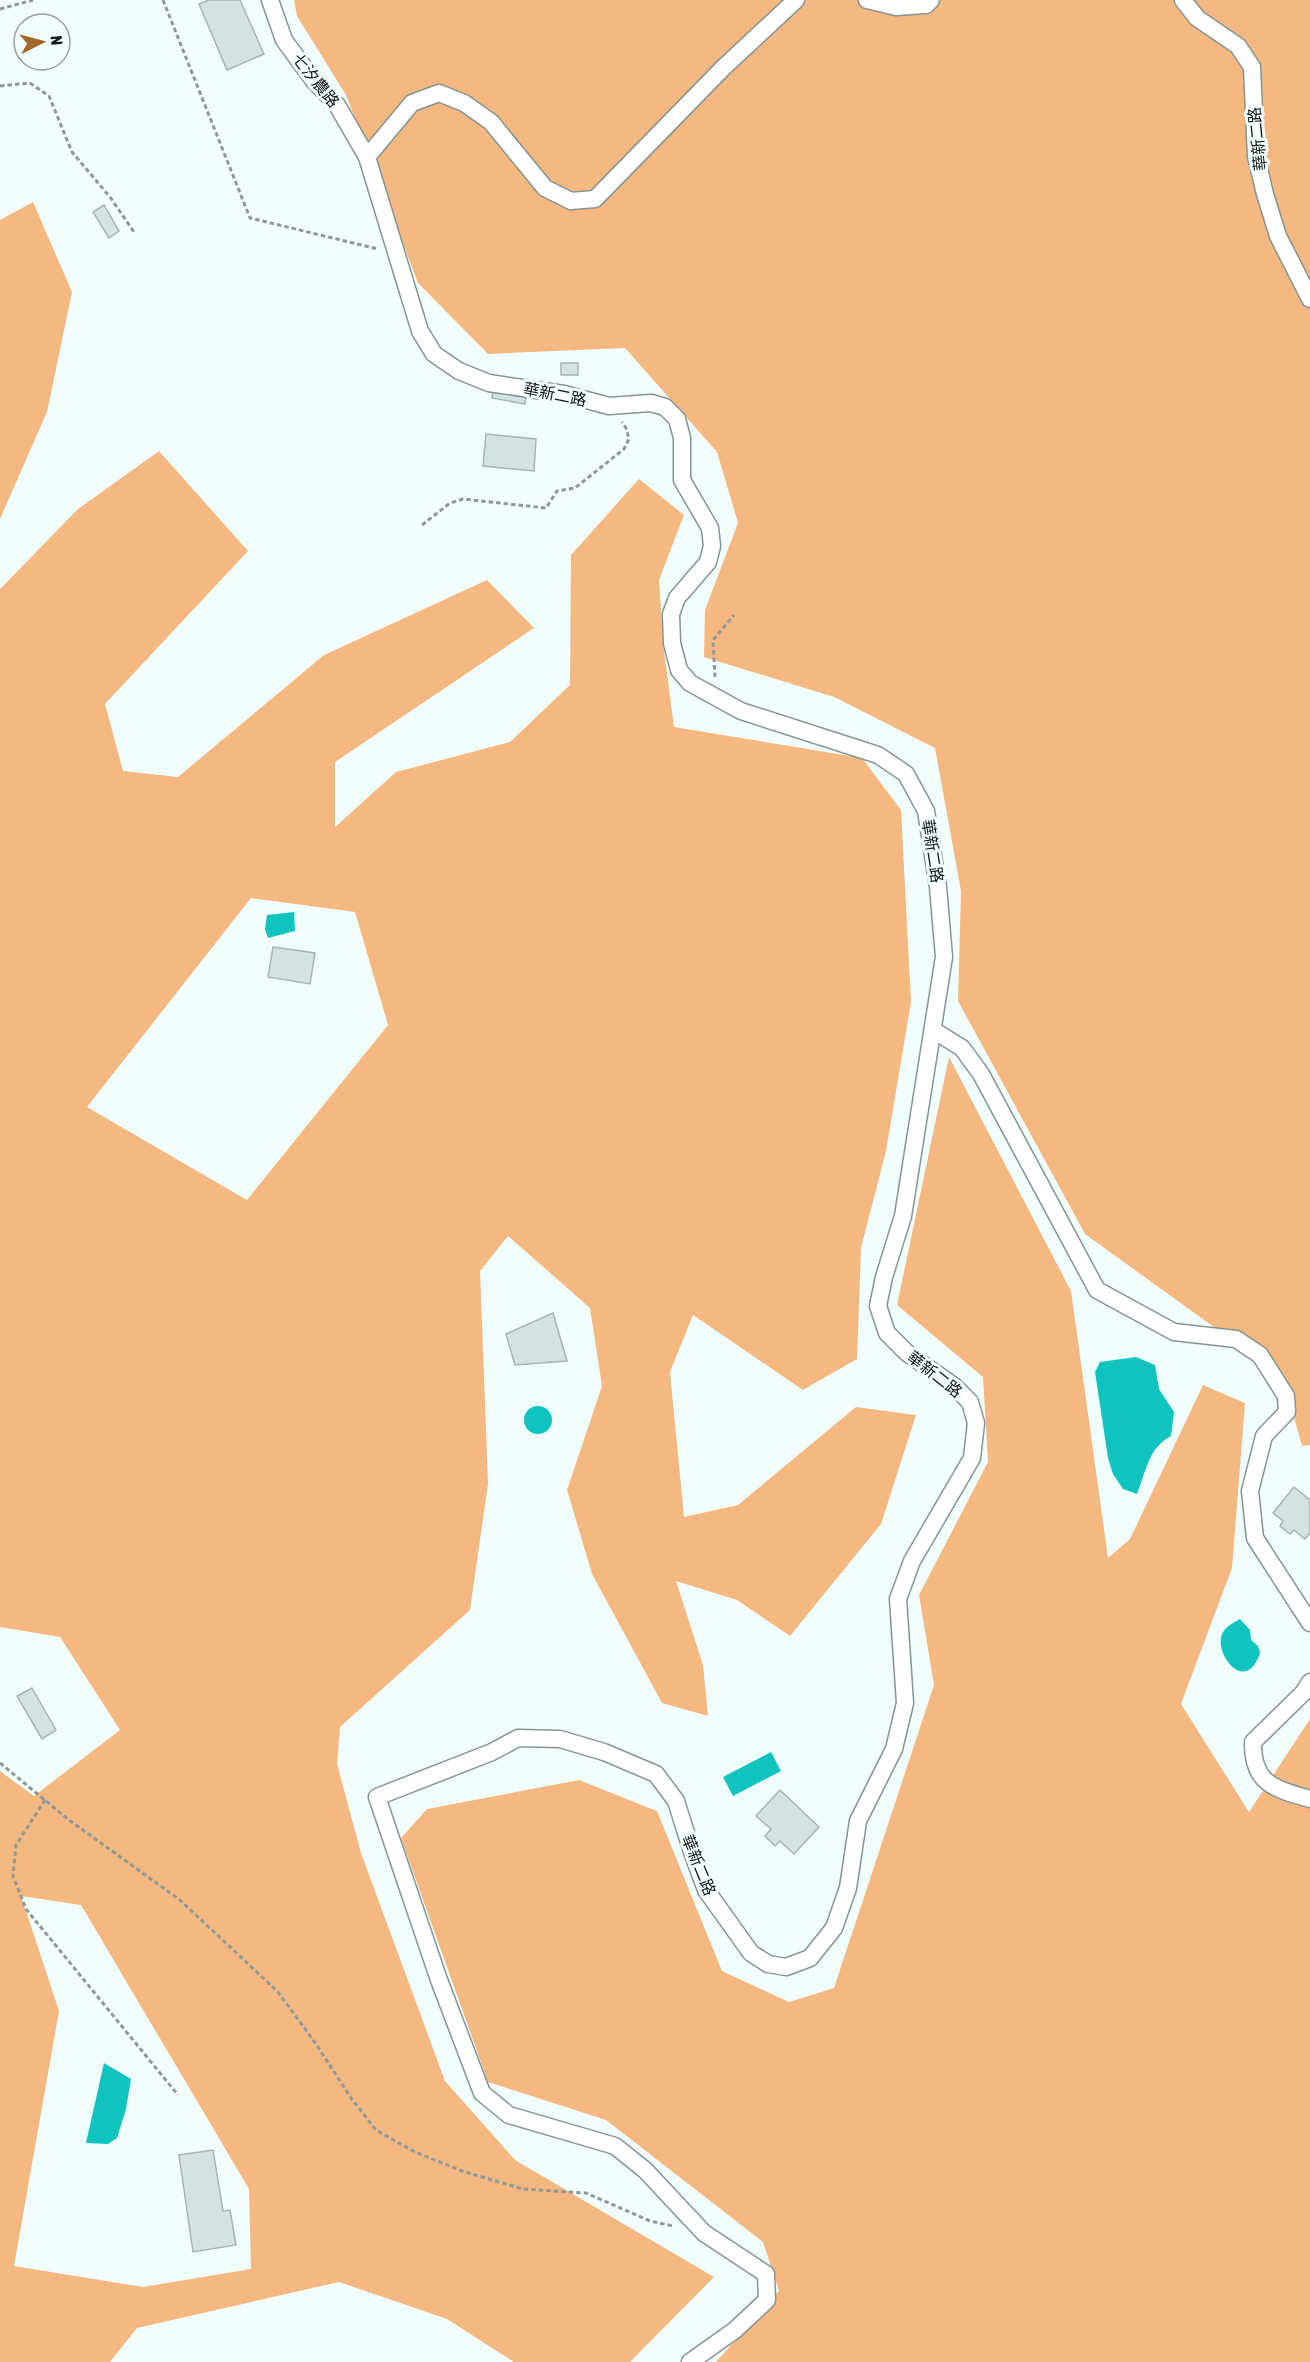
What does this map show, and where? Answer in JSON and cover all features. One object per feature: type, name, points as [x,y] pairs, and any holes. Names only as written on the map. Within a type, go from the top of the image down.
[{"type":"street","name":"七汐農路","points":[[270,0],[284,40],[314,81],[337,105],[367,157]]},
{"type":"street","points":[[367,157],[412,103],[439,93],[464,103],[491,122],[545,188],[571,201],[595,199],[724,67],[796,0]]},
{"type":"street","points":[[867,0],[896,7],[926,5],[931,0]]},
{"type":"street","name":"華新二路","points":[[1183,0],[1197,18],[1238,46],[1252,67],[1256,156],[1265,194],[1278,236],[1310,299]]},
{"type":"street","name":"華新二路","points":[[367,157],[420,331],[434,354],[459,371],[489,383],[564,394],[609,406],[651,403],[665,407],[677,419],[682,438],[682,480],[710,528],[712,546],[708,562],[676,598],[671,614],[672,644],[679,670],[690,683],[741,711],[878,755],[906,774],[926,811],[938,887],[944,957],[903,1216],[884,1277],[878,1306],[887,1334],[907,1353],[954,1386],[970,1402],[976,1423],[972,1458],[912,1561],[898,1599],[905,1703],[894,1749],[858,1821],[848,1888],[834,1928],[810,1958],[786,1967],[768,1964],[752,1953],[706,1890],[676,1801],[657,1774],[604,1752],[560,1739],[518,1738],[492,1752],[377,1797],[439,1980],[482,2093],[509,2115],[615,2146],[645,2170],[704,2234],[766,2274],[767,2300],[735,2330],[690,2362]]},
{"type":"street","points":[[933,1030],[962,1048],[981,1074],[1097,1290],[1174,1332],[1236,1339],[1260,1355],[1286,1396],[1287,1412],[1264,1436],[1250,1491],[1255,1538],[1310,1623]]},
{"type":"street","points":[[1310,1682],[1303,1693],[1253,1742],[1252,1759],[1257,1772],[1279,1790],[1310,1799]]},
{"type":"path","points":[[0,9],[33,0]]},
{"type":"path","points":[[164,0],[250,218],[372,249],[395,249]]},
{"type":"path","points":[[0,86],[30,83],[50,96],[72,152],[110,197],[134,232]]},
{"type":"path","points":[[422,525],[450,503],[463,500],[546,508],[557,491],[575,488],[624,449],[629,439],[626,428],[609,406]]},
{"type":"path","points":[[716,697],[714,640],[734,615]]},
{"type":"path","points":[[0,1763],[69,1820],[180,1900],[278,1992],[316,2044],[351,2098],[376,2130],[415,2152],[462,2171],[523,2188],[586,2193],[650,2221],[704,2234]]},
{"type":"path","points":[[45,1800],[16,1845],[13,1876],[26,1909],[178,2095]]},
{"type":"shaded area","points":[[294,0],[1310,0],[1310,1445],[1302,1446],[1283,1377],[1085,1234],[958,1001],[961,891],[935,748],[834,697],[704,657],[705,610],[738,523],[717,452],[625,348],[488,354],[418,283],[346,95],[297,16]]},
{"type":"shaded area","points":[[33,202],[72,292],[47,412],[0,519],[0,220]]},
{"type":"shaded area","points":[[159,451],[248,551],[105,704],[123,771],[178,777],[324,655],[487,580],[534,628],[335,762],[335,827],[396,772],[510,742],[570,685],[571,555],[639,479],[684,515],[659,580],[663,643],[674,727],[862,758],[901,810],[911,1002],[886,1151],[861,1248],[857,1359],[803,1390],[693,1315],[670,1372],[684,1517],[738,1505],[856,1407],[916,1415],[881,1524],[790,1636],[737,1600],[676,1581],[703,1665],[708,1716],[662,1703],[592,1574],[567,1490],[602,1386],[590,1308],[508,1236],[480,1271],[488,1484],[470,1610],[340,1727],[337,1764],[361,1853],[445,2081],[515,2160],[714,2277],[630,2362],[514,2362],[447,2319],[339,2282],[137,2328],[110,2362],[0,2362],[0,1771],[34,1796],[120,1730],[60,1637],[0,1627],[0,589],[78,509]],"holes":[[[251,898],[355,912],[388,1025],[247,1200],[87,1107]],[[21,1896],[81,1905],[249,2189],[251,2269],[143,2287],[14,2266],[59,2011]]]},
{"type":"shaded area","points":[[949,1057],[1071,1291],[1108,1558],[1130,1539],[1203,1385],[1245,1403],[1232,1568],[1181,1704],[1249,1812],[1310,1719],[1310,2362],[716,2362],[779,2291],[763,2242],[606,2120],[488,2082],[401,1838],[427,1809],[579,1780],[657,1811],[722,1971],[789,2002],[834,1988],[934,1685],[919,1595],[988,1462],[983,1377],[897,1305]]},
{"type":"water","points":[[294,912],[295,931],[268,938],[265,929],[267,915]]},
{"type":"water","points":[[1136,1357],[1155,1365],[1159,1389],[1174,1412],[1171,1436],[1157,1447],[1137,1494],[1123,1489],[1113,1474],[1108,1458],[1095,1372],[1100,1362]]},
{"type":"water","points":[[538,1406],[548,1410],[552,1420],[548,1430],[538,1434],[528,1430],[524,1420],[528,1410]]},
{"type":"water","points":[[1240,1619],[1250,1630],[1251,1640],[1258,1646],[1260,1653],[1254,1665],[1247,1671],[1240,1671],[1233,1667],[1223,1652],[1221,1643],[1222,1634]]},
{"type":"water","points":[[771,1752],[781,1771],[733,1796],[723,1777]]},
{"type":"water","points":[[104,2063],[131,2079],[126,2109],[117,2138],[108,2144],[86,2143]]},
{"type":"building","points":[[209,0],[240,0],[264,54],[227,70],[199,4]]},
{"type":"building","points":[[104,205],[119,231],[109,238],[93,212]]},
{"type":"building","points":[[561,363],[578,363],[578,375],[561,375]]},
{"type":"building","points":[[493,390],[526,396],[525,404],[492,398]]},
{"type":"building","points":[[486,434],[536,439],[534,471],[483,466]]},
{"type":"building","points":[[273,947],[315,953],[310,984],[268,977]]},
{"type":"building","points":[[553,1313],[567,1361],[515,1365],[506,1334]]},
{"type":"building","points":[[1294,1487],[1310,1500],[1310,1533],[1305,1539],[1294,1530],[1290,1534],[1280,1526],[1283,1521],[1273,1513]]},
{"type":"building","points":[[32,1688],[56,1730],[42,1739],[17,1696]]},
{"type":"building","points":[[780,1790],[819,1827],[794,1854],[780,1841],[775,1846],[765,1836],[771,1829],[756,1816]]},
{"type":"building","points":[[213,2150],[223,2211],[230,2210],[236,2245],[193,2252],[179,2155]]}]
